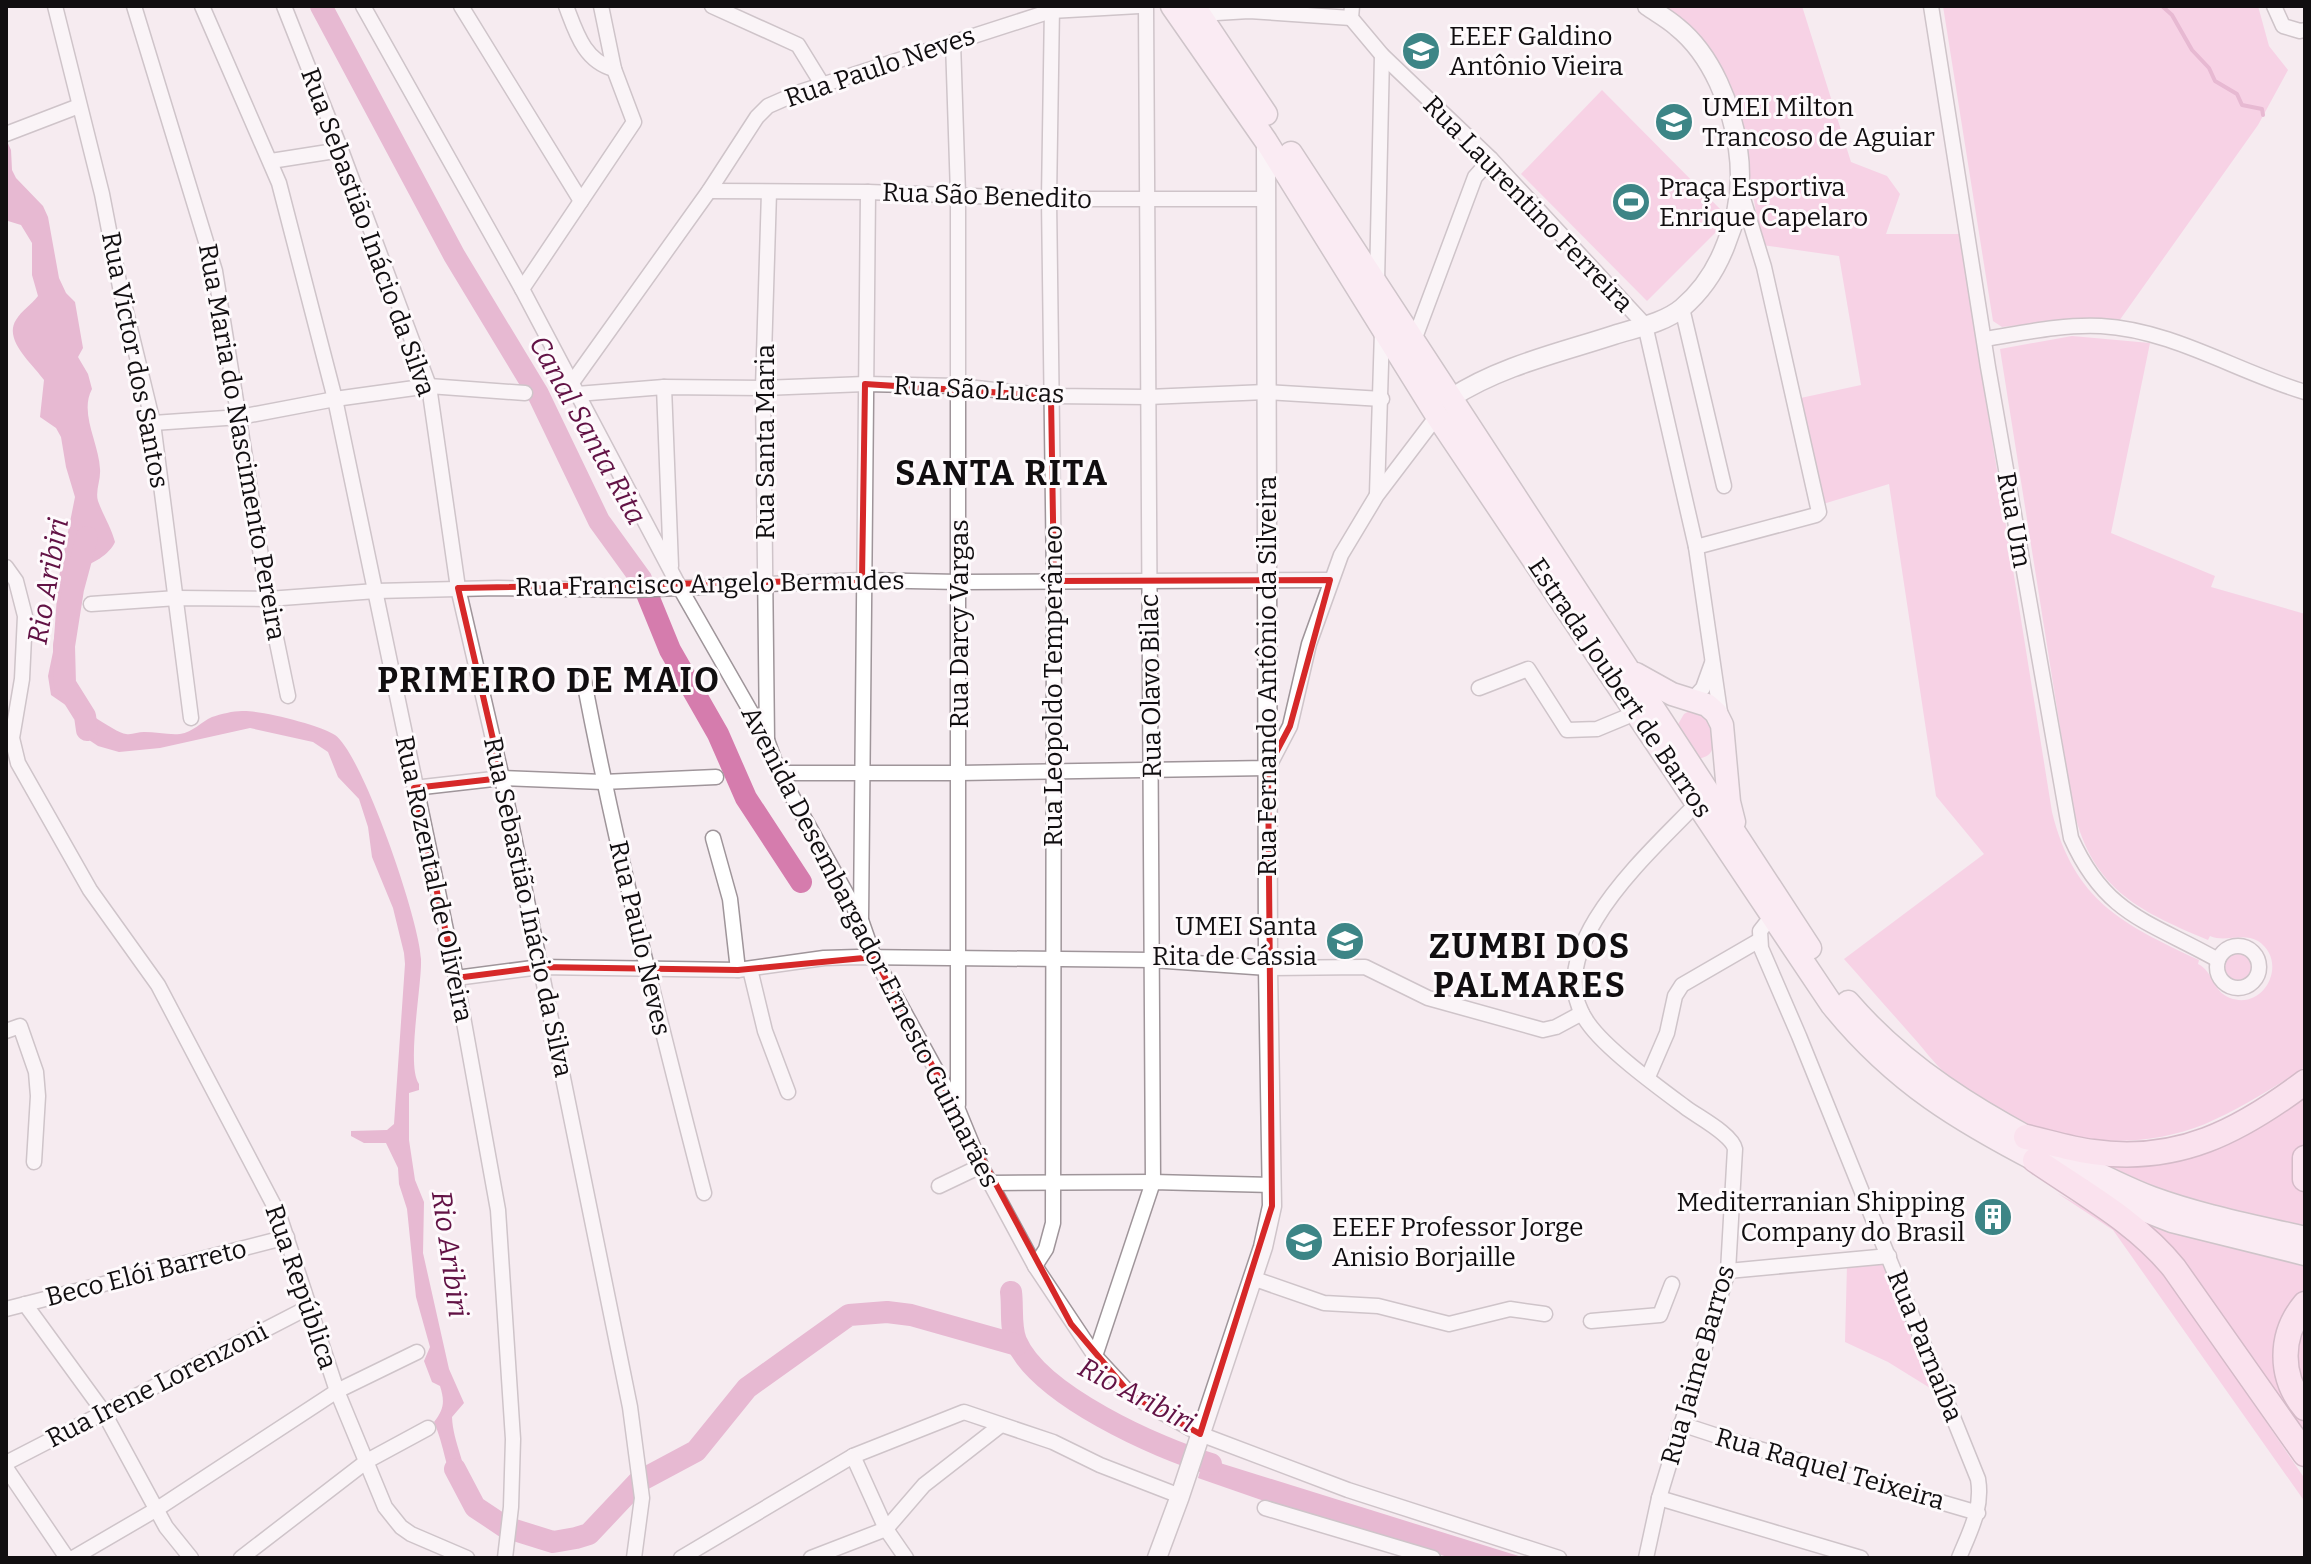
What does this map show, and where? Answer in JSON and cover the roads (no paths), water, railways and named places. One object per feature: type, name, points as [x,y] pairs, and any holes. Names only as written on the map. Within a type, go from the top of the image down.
[{"type":"main road","name":"Estrada Joubert de Barros","points":[[1172,6],[1266,141],[1297,175],[1377,286],[1413,343],[1444,407],[1696,804],[1832,1005],[1885,1062],[1946,1110],[2121,1203],[2199,1220]]},
{"type":"main road","name":"Estrada Joubert de Barros","points":[[1197,10],[1297,175],[1382,328],[1444,407],[1626,666],[1827,974],[1864,1020],[1944,1088],[2026,1137],[2199,1220]]},
{"type":"main road","points":[[1626,666],[1660,688],[1712,708],[1722,725],[1729,802],[1743,844]]},
{"type":"main road","points":[[1665,754],[1668,729],[1675,715],[1691,701]]},
{"type":"main road","points":[[2026,1137],[2114,1154],[2171,1150],[2208,1140],[2243,1125],[2305,1082]]},
{"type":"main road","points":[[2305,1158],[2305,1179]]},
{"type":"main road","points":[[2035,1160],[2133,1227],[2155,1246],[2174,1268],[2305,1454]]},
{"type":"main road","points":[[2199,1220],[2305,1238]]},
{"type":"main road","points":[[2199,1220],[2305,1254]]},
{"type":"main road","points":[[2305,1304],[2291,1326],[2285,1354],[2289,1382],[2305,1408]]},
{"type":"street","name":"Rua Maria do Nascimento Pereira","points":[[134,6],[215,271],[268,599],[288,696]]},
{"type":"street","name":"Rua Rozental de Oliveira","points":[[202,6],[271,161],[335,399],[456,978],[498,1210],[513,1439],[509,1539],[505,1558]]},
{"type":"street","name":"Rua Sebastião Inácio da Silva","points":[[284,6],[429,386],[458,588],[502,778],[618,1340],[642,1493],[634,1558]]},
{"type":"street","name":"Avenida Desembargador Ernesto Guimarães","points":[[363,6],[522,289],[680,588],[767,740],[779,773],[861,920],[874,957],[958,1110],[981,1166],[1035,1266],[1095,1356],[1131,1395],[1198,1442],[1559,1558]]},
{"type":"street","points":[[461,6],[581,201]]},
{"type":"street","points":[[566,6],[585,49],[596,62],[614,69]]},
{"type":"street","points":[[522,289],[634,122],[614,69],[601,6]]},
{"type":"street","points":[[712,6],[798,45],[822,84]]},
{"type":"street","name":"Rua Paulo Neves","points":[[574,389],[747,130],[768,106],[822,84],[1052,8],[1139,6]]},
{"type":"street","name":"Rua Olavo Bilac","points":[[1095,1356],[1153,1182],[1146,6]]},
{"type":"street","points":[[1647,6],[1679,28],[1709,65],[1729,110],[1736,134],[1740,187],[1764,267],[1819,512],[1696,547]]},
{"type":"street","name":"Rua Um","points":[[1931,6],[2071,838],[2086,870],[2107,896],[2139,920],[2218,960]]},
{"type":"street","points":[[2274,6],[2280,21],[2290,29],[2305,30]]},
{"type":"street","name":"Rua Victor dos Santos","points":[[57,7],[153,423],[191,718]]},
{"type":"street","name":"Rua Leopoldo Temperâneo","points":[[1035,1266],[1051,1235],[1053,1183],[1054,581],[1049,199],[1052,8]]},
{"type":"street","points":[[1197,10],[1352,12]]},
{"type":"street","name":"Rua Laurentino Ferreira","points":[[1352,12],[1382,55],[1491,159],[1645,325],[1696,547],[1722,725]]},
{"type":"street","name":"Rua Darcy Vargas","points":[[953,42],[958,194],[958,1110]]},
{"type":"street","points":[[1377,286],[1382,55]]},
{"type":"street","points":[[13,131],[79,106]]},
{"type":"street","name":"Rua Fernando Antônio da Silveira","points":[[1157,1558],[1269,1225],[1272,1185],[1268,968],[1266,141]]},
{"type":"street","points":[[271,161],[341,150]]},
{"type":"street","points":[[1413,343],[1475,177],[1491,159]]},
{"type":"street","points":[[1265,199],[1275,187],[1297,175]]},
{"type":"street","points":[[779,773],[1268,768],[1290,726],[1309,644],[1330,580],[1349,540],[1377,495],[1444,407],[1470,385],[1506,369],[1645,325],[1682,308],[1712,274],[1722,255],[1735,217],[1740,187]]},
{"type":"street","name":"Rua São Benedito","points":[[709,191],[958,194],[1049,199],[1265,199]]},
{"type":"street","name":"Rua Santa Maria","points":[[767,740],[763,388],[769,192]]},
{"type":"street","points":[[861,920],[868,192]]},
{"type":"street","points":[[1682,308],[1724,486]]},
{"type":"street","points":[[1985,339],[2072,326],[2104,326],[2173,341],[2305,392]]},
{"type":"street","points":[[1377,495],[1382,328]]},
{"type":"street","name":"Rua São Lucas","points":[[574,389],[865,384],[958,386],[1051,396],[1148,397],[1266,392],[1382,399]]},
{"type":"street","points":[[153,423],[240,417],[429,386],[525,393]]},
{"type":"street","points":[[664,387],[671,571]]},
{"type":"street","name":"Rua República","points":[[6,567],[16,581],[25,616],[22,679],[12,738],[18,763],[90,890],[158,985],[272,1201],[287,1237],[337,1391],[385,1507],[411,1534],[467,1558]]},
{"type":"street","name":"Rua Francisco Angelo Bermudes","points":[[91,604],[177,598],[268,599],[458,588],[633,590],[862,580],[1330,580]]},
{"type":"street","points":[[1691,701],[1707,680],[1712,659]]},
{"type":"street","points":[[1479,688],[1528,669],[1567,730],[1597,729],[1638,712]]},
{"type":"street","name":"Rua Paulo Neves","points":[[584,681],[603,782],[646,969],[704,1193]]},
{"type":"street","points":[[414,788],[502,778],[603,782],[716,777]]},
{"type":"street","points":[[456,978],[540,967],[744,969],[824,958],[874,957],[1152,960],[1268,968],[1365,967],[1428,998],[1535,1029],[1556,1027],[1582,1013],[1576,970],[1582,946],[1596,918],[1623,881],[1696,804]]},
{"type":"street","points":[[713,838],[730,899],[744,969],[788,1092]]},
{"type":"street","points":[[1648,1077],[1667,1033],[1675,996],[1682,985],[1758,941],[1762,927],[1771,917]]},
{"type":"street","name":"Rua Parnaíba","points":[[1758,941],[1978,1479],[1978,1513],[1959,1558]]},
{"type":"street","name":"Rua Jaime Barros","points":[[1582,1013],[1603,1039],[1735,1145],[1728,1271],[1659,1498],[1646,1558]]},
{"type":"street","points":[[13,1029],[36,1072],[38,1096],[34,1162]]},
{"type":"street","points":[[939,1186],[981,1166]]},
{"type":"street","points":[[991,1183],[1272,1185]]},
{"type":"street","name":"Beco Elói Barreto","points":[[6,1309],[287,1237]]},
{"type":"street","points":[[1728,1271],[1889,1256]]},
{"type":"street","points":[[1252,1278],[1324,1303],[1378,1306],[1449,1324],[1510,1309],[1545,1314]]},
{"type":"street","points":[[1591,1321],[1660,1315],[1672,1284]]},
{"type":"street","points":[[25,1304],[103,1411],[166,1527],[191,1558]]},
{"type":"street","name":"Rua Irene Lorenzoni","points":[[6,1465],[103,1411],[309,1307]]},
{"type":"street","points":[[73,1558],[157,1509],[337,1391],[417,1352]]},
{"type":"street","points":[[681,1558],[853,1456],[964,1412],[1053,1442],[1100,1465],[1180,1496]]},
{"type":"street","name":"Rua Raquel Teixeira","points":[[1681,1424],[1978,1513]]},
{"type":"street","points":[[811,1558],[886,1529],[924,1485],[1001,1425]]},
{"type":"street","points":[[241,1558],[367,1461],[428,1428]]},
{"type":"street","points":[[853,1456],[886,1529],[906,1558]]},
{"type":"street","points":[[6,1465],[67,1558]]},
{"type":"street","points":[[1659,1498],[1861,1558]]},
{"type":"street","points":[[1265,1508],[1433,1558]]},
{"type":"waterway","name":"Canal Santa Rita","points":[[321,6],[454,255],[538,394],[599,521],[641,579],[670,650],[718,734],[746,798],[801,882]]},
{"type":"waterway","points":[[2162,6],[2172,15],[2215,81],[2237,94],[2242,105],[2262,109],[2263,115]]},
{"type":"waterway","name":"Rio Aribiri","points":[[87,537],[73,589],[64,646],[65,684],[85,716],[87,730]]},
{"type":"waterway","name":"Rio Aribiri","points":[[1011,1292],[1016,1341],[1029,1361],[1049,1381],[1102,1417],[1161,1446],[1211,1464]]},
{"type":"waterway","name":"Rio Aribiri","points":[[455,1469],[475,1507],[505,1527],[553,1542],[576,1538],[589,1534],[638,1482],[696,1451],[747,1388],[849,1315],[887,1312],[911,1315],[1017,1345]]},
{"type":"place","name":"EEEF Galdino Antônio Vieira","points":[[1421,51]]},
{"type":"place","name":"UMEI Milton Trancoso de Aguiar","points":[[1674,122]]},
{"type":"place","name":"Praça Esportiva Enrique Capelaro","points":[[1631,202]]},
{"type":"place","name":"UMEI Santa Rita de Cássia","points":[[1345,941]]},
{"type":"place","name":"Mediterranian Shipping Company do Brasil","points":[[1993,1217]]},
{"type":"place","name":"EEEF Professor Jorge Anisio Borjaille","points":[[1304,1242]]},
{"type":"district","name":"SANTA RITA","points":[[1002,473]]},
{"type":"district","name":"PRIMEIRO DE MAIO","points":[[549,680]]},
{"type":"district","name":"ZUMBI DOS PALMARES","points":[[1530,966]]}]
